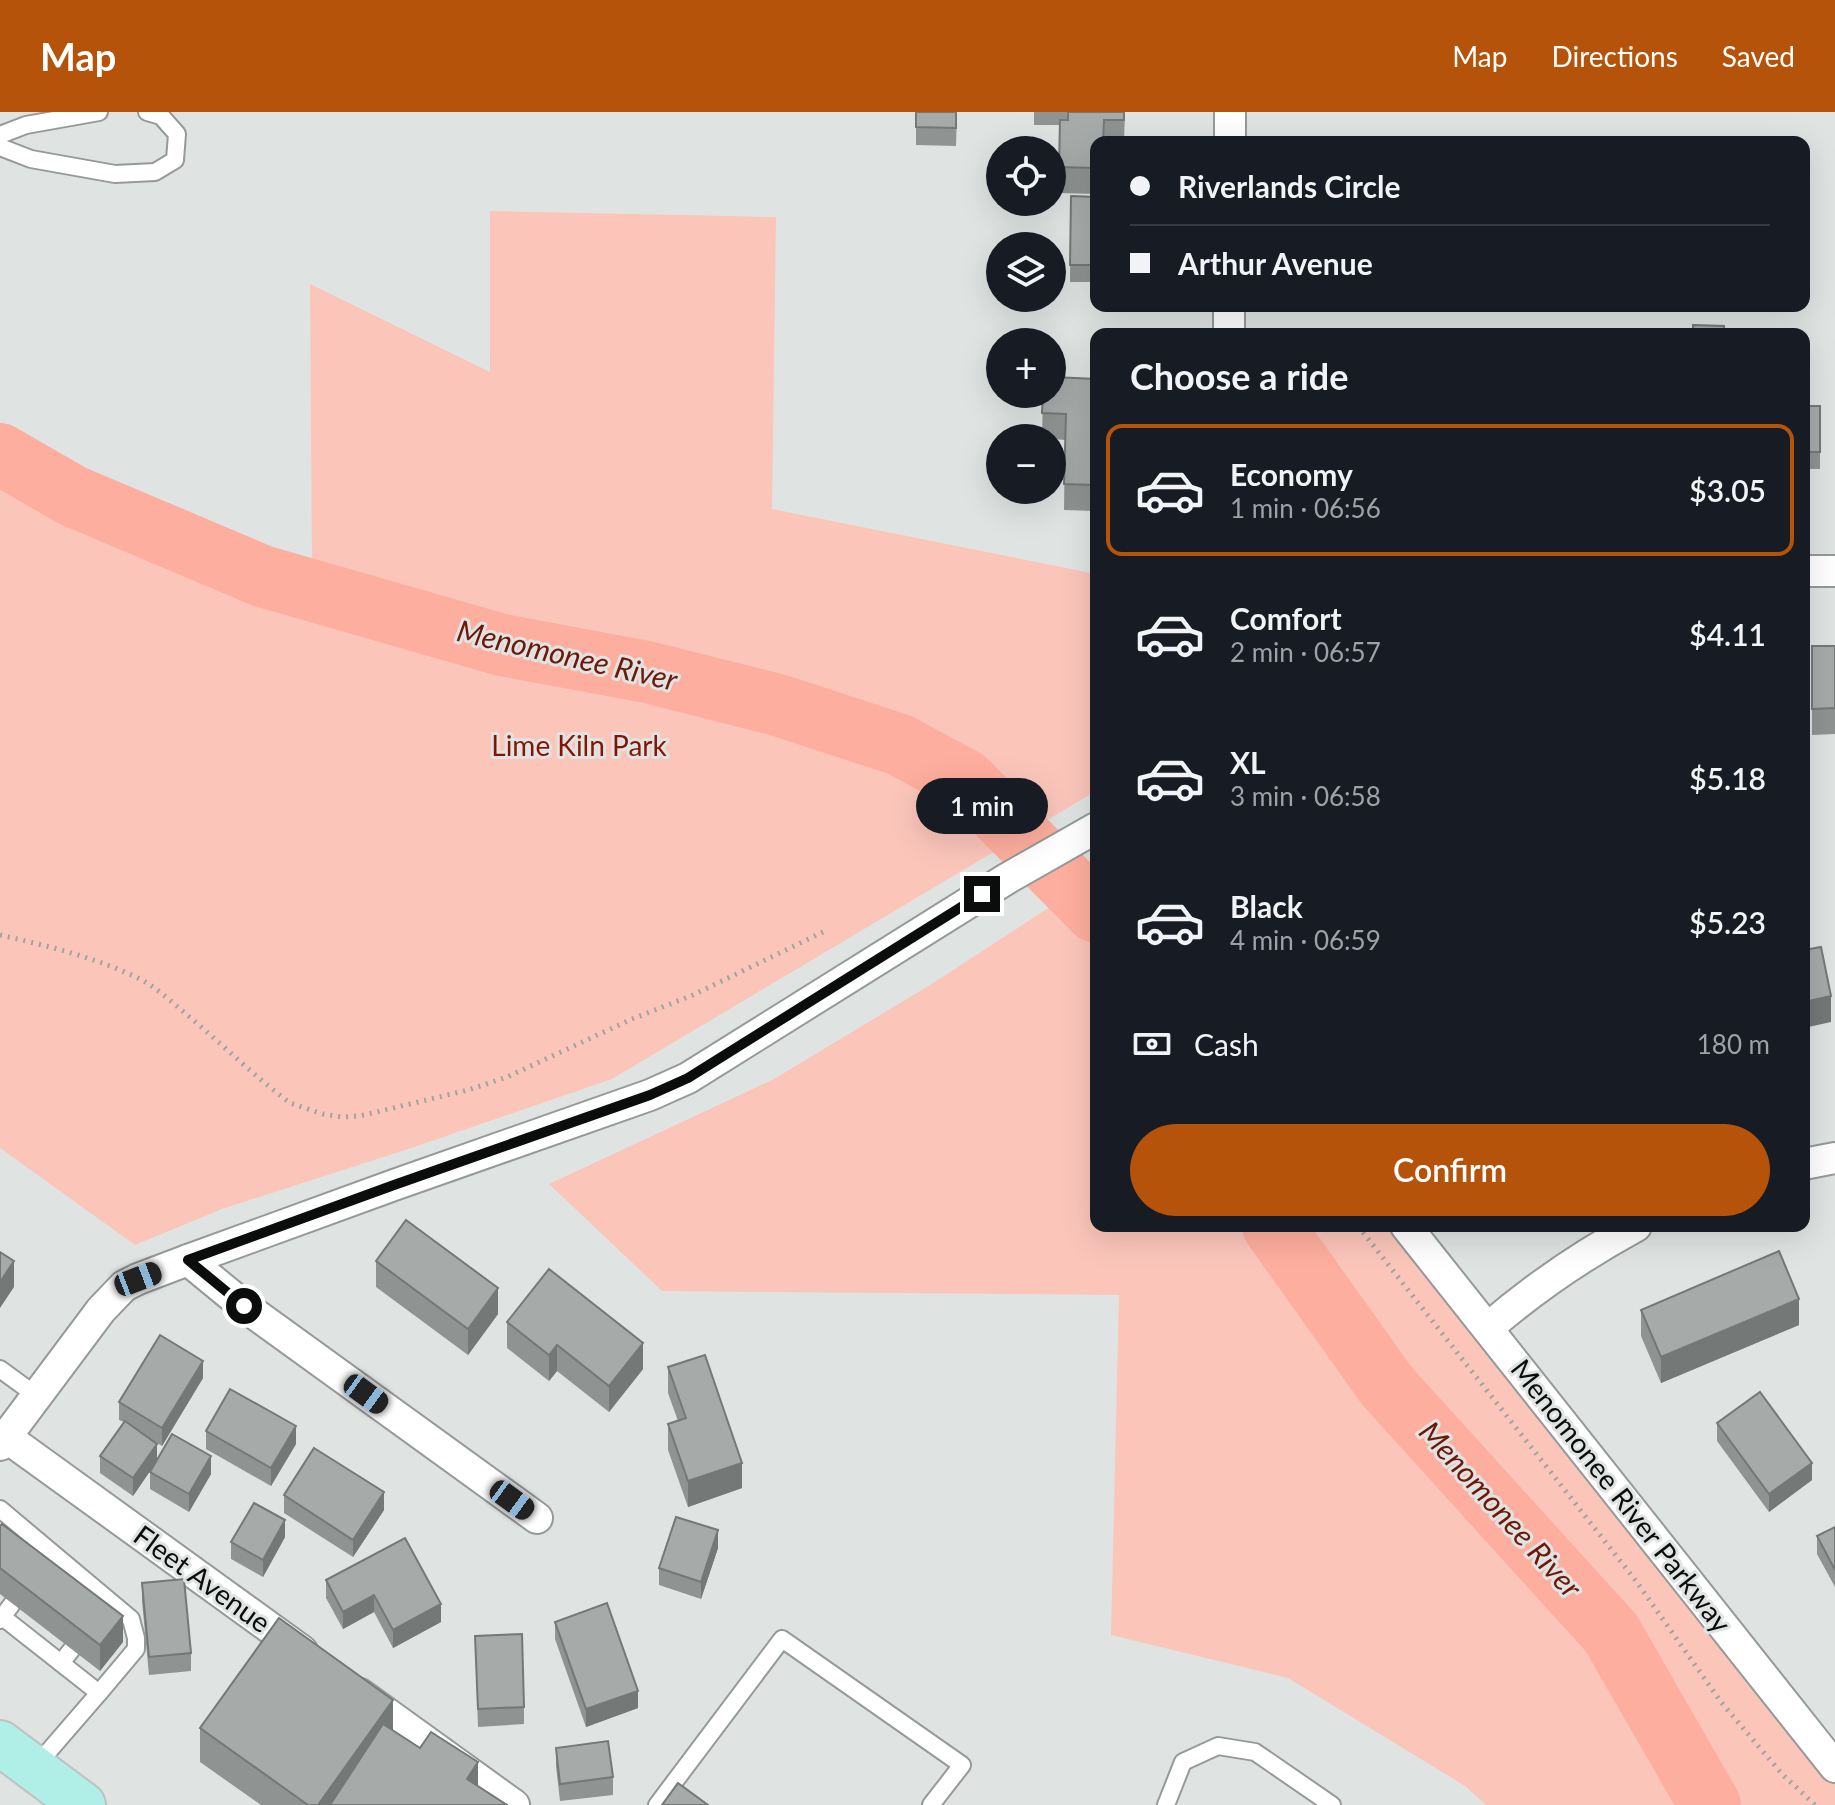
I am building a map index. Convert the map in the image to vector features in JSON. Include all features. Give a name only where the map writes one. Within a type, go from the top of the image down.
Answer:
[{"type":"main road","points":[[0,1743],[83,1805]]},
{"type":"street","points":[[1230,112],[1230,136]]},
{"type":"street","points":[[1810,571],[1835,571]]},
{"type":"street","points":[[3,1441],[101,1310],[124,1286],[379,1190],[650,1095],[688,1078],[1008,878],[1090,831]]},
{"type":"street","points":[[1810,1163],[1835,1158]]},
{"type":"street","name":"Menomonee River Parkway","points":[[1411,1232],[1832,1756]]},
{"type":"street","points":[[1488,1328],[1524,1297],[1571,1264],[1625,1232]]},
{"type":"street","points":[[188,1260],[244,1306],[537,1518]]},
{"type":"street","name":"Fleet Avenue","points":[[3,1441],[514,1805]]},
{"type":"lane","points":[[0,135],[26,125],[99,112]]},
{"type":"lane","points":[[0,147],[31,159],[115,174],[155,172],[175,160],[177,134],[161,116],[147,112]]},
{"type":"lane","points":[[0,1369],[37,1396]]},
{"type":"lane","points":[[0,1509],[12,1528],[105,1605],[131,1619],[136,1638],[136,1649],[34,1769]]},
{"type":"lane","points":[[4,1614],[38,1633],[66,1656],[99,1693]]},
{"type":"lane","points":[[657,1805],[782,1639],[962,1765],[931,1805]]},
{"type":"lane","points":[[1166,1805],[1183,1762],[1218,1746],[1255,1752],[1332,1805]]},
{"type":"path","points":[[0,935],[47,946],[144,981],[290,1103],[305,1110],[342,1117],[387,1110],[507,1077],[632,1019],[693,995],[825,931]]},
{"type":"path","points":[[1363,1232],[1636,1581],[1721,1702],[1782,1774],[1815,1805]]},
{"type":"green space","name":"Lime Kiln Park","points":[[490,211],[776,217],[772,509],[1090,573],[1090,795],[612,1079],[222,1209],[135,1245],[0,1148],[0,477],[57,502],[153,559],[309,608],[312,566],[310,284],[490,372]]},
{"type":"green space","points":[[1090,881],[1090,1232],[1394,1232],[1835,1782],[1835,1805],[1486,1805],[1465,1786],[1288,1678],[1111,1635],[1119,1295],[662,1291],[549,1184],[774,1079],[930,985]]},
{"type":"building","points":[[916,112],[956,112],[956,128],[916,127]]},
{"type":"building","points":[[1068,112],[1124,112],[1124,120],[1104,120],[1103,136],[1090,136],[1090,168],[1066,167],[1066,136],[1060,136],[1060,120],[1068,120]]},
{"type":"building","points":[[1071,196],[1090,197],[1090,265],[1070,265]]},
{"type":"building","points":[[1693,325],[1724,326],[1724,328],[1693,328]]},
{"type":"building","points":[[1066,378],[1090,379],[1090,485],[1066,484],[1066,414],[1042,413],[1042,408],[1066,408]]},
{"type":"building","points":[[1810,406],[1820,406],[1820,452],[1810,452]]},
{"type":"building","points":[[1812,646],[1835,646],[1835,708],[1812,709]]},
{"type":"building","points":[[1821,947],[1831,996],[1810,1001],[1810,949]]},
{"type":"building","points":[[406,1220],[498,1288],[468,1329],[376,1261]]},
{"type":"building","points":[[1779,1251],[1799,1299],[1661,1357],[1641,1310]]},
{"type":"building","points":[[0,1252],[14,1261],[0,1282]]},
{"type":"building","points":[[549,1269],[643,1343],[609,1386],[557,1345],[549,1355],[507,1322]]},
{"type":"building","points":[[160,1335],[203,1361],[162,1428],[119,1402]]},
{"type":"building","points":[[705,1355],[742,1463],[688,1481],[668,1424],[686,1418],[668,1367]]},
{"type":"building","points":[[230,1389],[296,1426],[271,1468],[206,1431]]},
{"type":"building","points":[[1760,1392],[1812,1463],[1769,1494],[1717,1423]]},
{"type":"building","points":[[125,1421],[157,1444],[133,1478],[100,1456]]},
{"type":"building","points":[[172,1434],[211,1456],[189,1494],[150,1472]]},
{"type":"building","points":[[314,1448],[384,1492],[353,1540],[284,1495]]},
{"type":"building","points":[[254,1503],[285,1520],[263,1560],[231,1542]]},
{"type":"building","points":[[676,1517],[718,1530],[701,1582],[659,1568]]},
{"type":"building","points":[[2,1524],[123,1616],[100,1645],[0,1568]]},
{"type":"building","points":[[1835,1527],[1835,1570],[1817,1536]]},
{"type":"building","points":[[405,1538],[441,1604],[393,1630],[374,1595],[343,1612],[326,1580]]},
{"type":"building","points":[[184,1579],[191,1653],[149,1657],[142,1583]]},
{"type":"building","points":[[607,1603],[638,1691],[586,1709],[555,1622]]},
{"type":"building","points":[[279,1618],[393,1700],[318,1805],[308,1805],[200,1728]]},
{"type":"building","points":[[522,1634],[524,1707],[478,1709],[475,1636]]},
{"type":"building","points":[[383,1724],[420,1748],[431,1732],[478,1762],[467,1779],[507,1805],[330,1805]]},
{"type":"building","points":[[608,1741],[613,1777],[560,1784],[556,1748]]},
{"type":"building","points":[[678,1783],[708,1805],[662,1805]]},
{"type":"waterway","name":"Menomonee River","points":[[0,454],[73,496],[262,576],[502,645],[647,672],[778,705],[900,745],[965,780],[1090,906]]},
{"type":"waterway","name":"Menomonee River","points":[[1277,1232],[1387,1386],[1611,1633],[1710,1805]]},
{"type":"route","points":[[244,1306],[188,1260],[650,1095],[688,1078],[982,894]]}]
